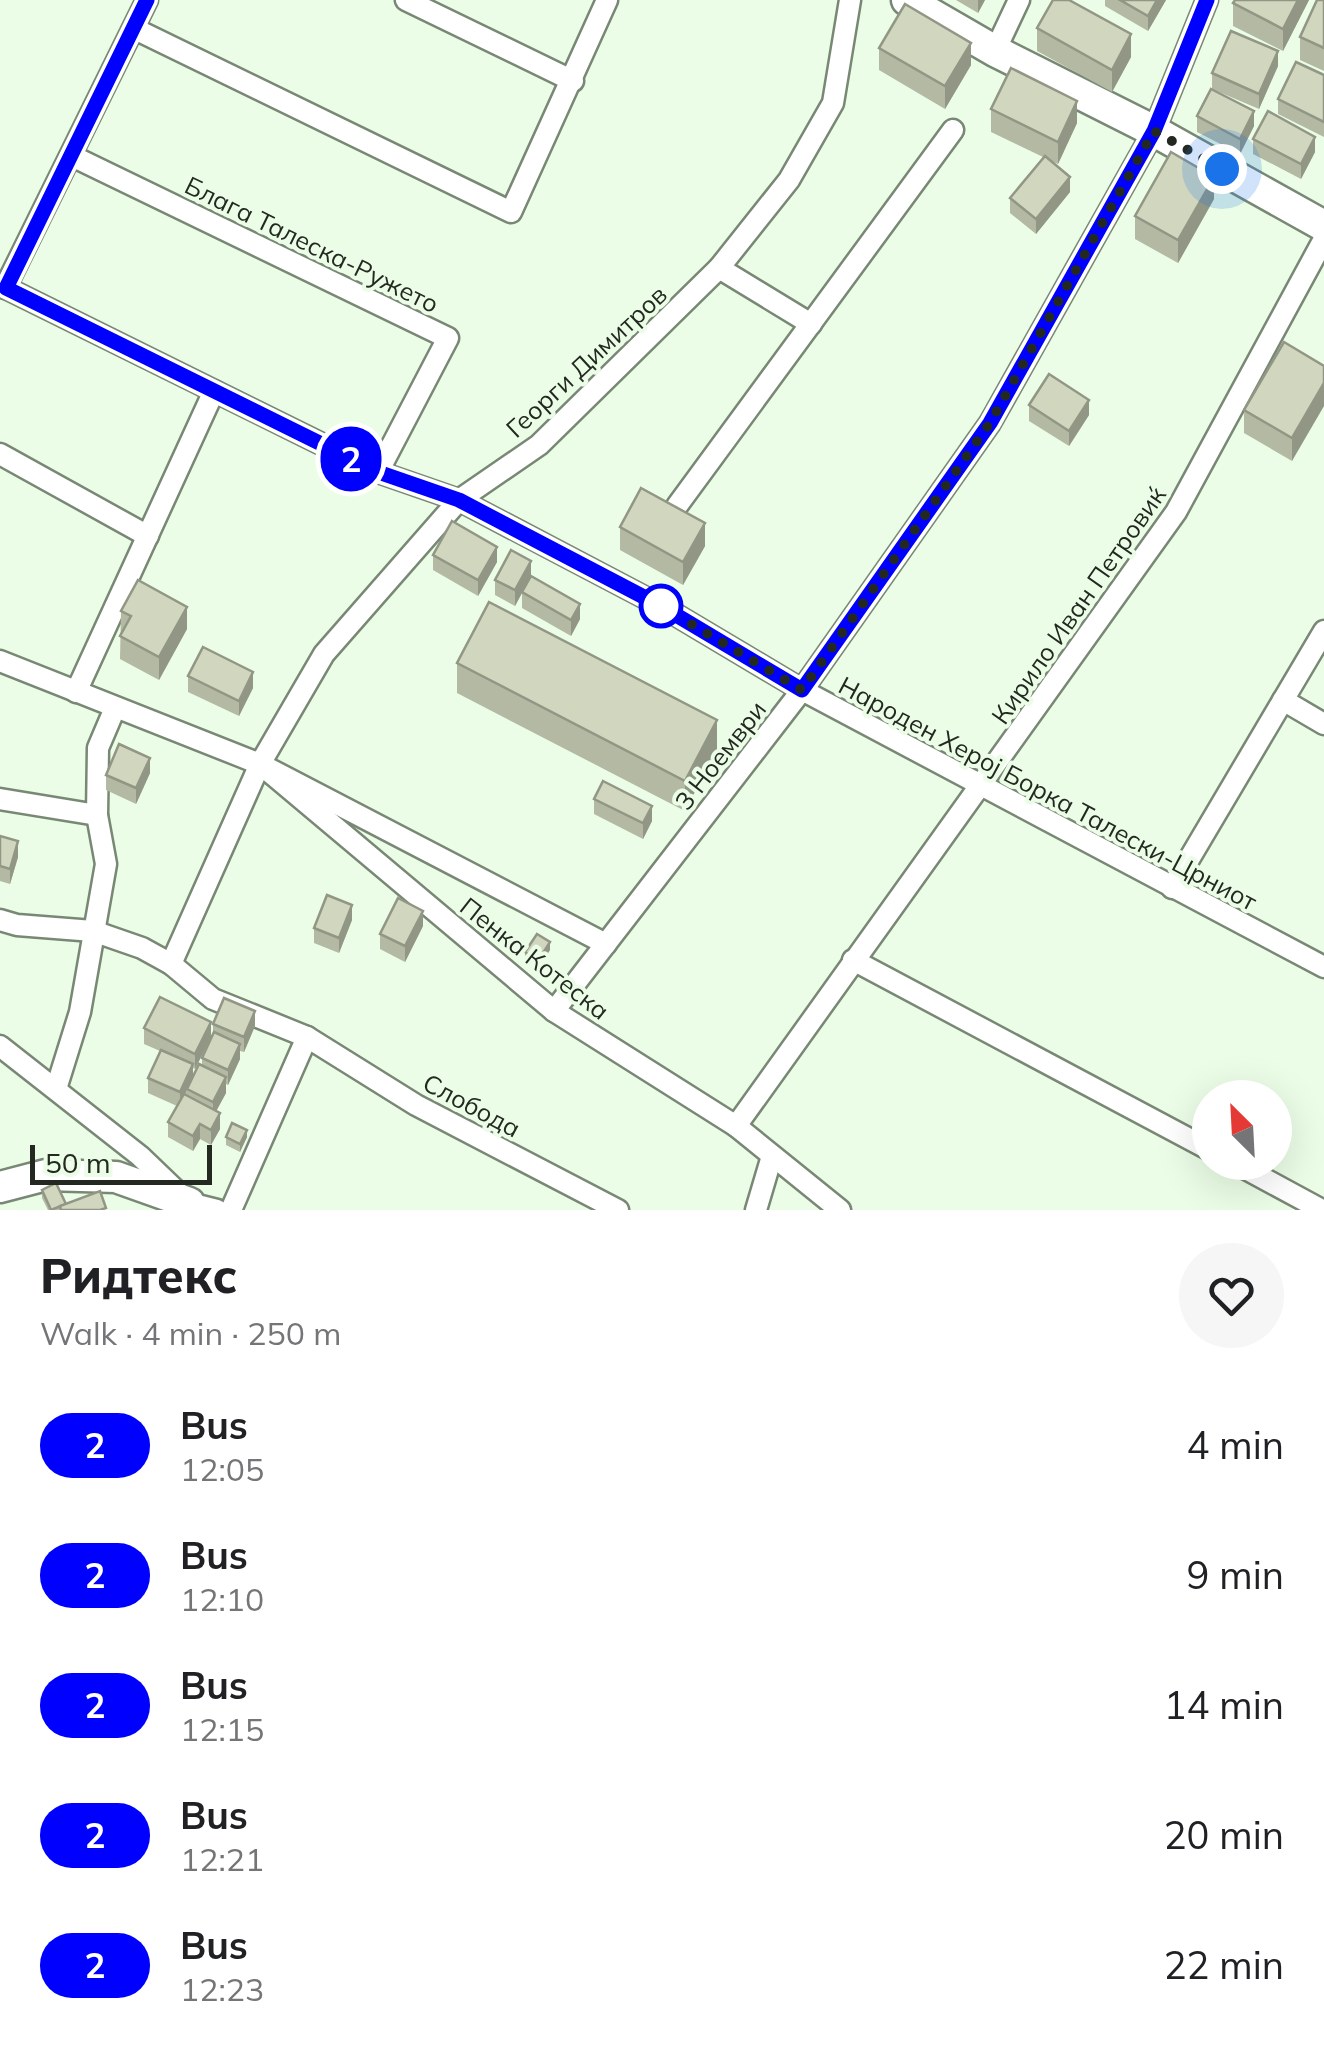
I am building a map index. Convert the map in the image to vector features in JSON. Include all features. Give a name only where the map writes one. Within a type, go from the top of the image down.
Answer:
[{"type":"street","points":[[3,286],[148,0]]},
{"type":"street","points":[[406,0],[572,81]]},
{"type":"street","points":[[134,30],[511,212],[607,0]]},
{"type":"street","name":"Георги Димитров","points":[[260,764],[324,654],[459,500],[539,444],[719,268],[789,180],[833,103],[850,0]]},
{"type":"street","points":[[908,0],[995,51],[1154,131],[1324,226]]},
{"type":"street","points":[[995,51],[1019,0]]},
{"type":"street","name":"3 Ноември","points":[[554,1011],[802,690],[990,423],[1154,131],[1207,0]]},
{"type":"street","points":[[677,506],[953,130]]},
{"type":"street","name":"Блага Талеска-Ружето","points":[[72,156],[448,338],[378,472]]},
{"type":"street","name":"Кирило Иван Петровиќ","points":[[736,1126],[1176,512],[1324,239]]},
{"type":"street","points":[[719,268],[811,324]]},
{"type":"street","name":"Народен Херој Борка Талески-Црниот","points":[[3,286],[378,472],[459,500],[661,606],[802,690],[1324,967]]},
{"type":"street","points":[[76,692],[214,391]]},
{"type":"street","points":[[0,454],[148,536]]},
{"type":"street","points":[[1172,888],[1324,631]]},
{"type":"street","name":"Пенка Котеска","points":[[0,661],[260,764],[606,944]]},
{"type":"street","points":[[1283,700],[1324,724]]},
{"type":"street","points":[[56,1089],[80,1012],[106,864],[98,815],[98,748],[115,708]]},
{"type":"street","points":[[172,964],[260,764]]},
{"type":"street","name":"Пенка Котеска","points":[[260,764],[554,1011],[736,1126],[840,1210]]},
{"type":"street","points":[[0,799],[98,815]]},
{"type":"street","name":"Слобода","points":[[0,920],[93,931],[142,948],[172,964],[213,999],[307,1037],[416,1105],[618,1210]]},
{"type":"street","points":[[853,960],[1192,1140]]},
{"type":"street","points":[[231,1210],[307,1037]]},
{"type":"street","points":[[0,1046],[140,1156],[199,1208]]},
{"type":"street","points":[[756,1210],[772,1156]]},
{"type":"street","points":[[2,1186],[46,1176],[116,1177],[199,1208]]},
{"type":"street","points":[[1266,1180],[1322,1210]]},
{"type":"building","points":[[1053,0],[1069,0],[1131,34],[1112,70],[1037,28]]},
{"type":"building","points":[[1120,0],[1157,0],[1148,16]]},
{"type":"building","points":[[1298,0],[1283,29],[1233,3]]},
{"type":"building","points":[[1317,0],[1324,0],[1324,48],[1300,37]]},
{"type":"building","points":[[905,4],[971,43],[945,86],[879,48]]},
{"type":"building","points":[[1231,31],[1278,51],[1259,94],[1212,73]]},
{"type":"building","points":[[1296,62],[1324,75],[1324,122],[1278,99]]},
{"type":"building","points":[[1011,68],[1077,101],[1058,142],[991,109]]},
{"type":"building","points":[[1211,89],[1254,111],[1240,139],[1197,116]]},
{"type":"building","points":[[1268,111],[1315,137],[1301,164],[1253,139]]},
{"type":"building","points":[[1171,152],[1214,177],[1178,240],[1135,216]]},
{"type":"building","points":[[1045,156],[1070,177],[1036,219],[1010,198]]},
{"type":"building","points":[[1284,342],[1324,366],[1324,383],[1292,438],[1244,410]]},
{"type":"building","points":[[1049,374],[1089,400],[1069,431],[1029,405]]},
{"type":"building","points":[[641,488],[705,523],[683,562],[620,527]]},
{"type":"building","points":[[452,521],[497,547],[478,580],[433,555]]},
{"type":"building","points":[[511,550],[531,561],[515,590],[495,580]]},
{"type":"building","points":[[531,576],[580,604],[571,620],[522,592]]},
{"type":"building","points":[[138,580],[187,607],[159,657],[120,636],[131,616],[121,611]]},
{"type":"building","points":[[489,602],[717,720],[685,781],[457,663]]},
{"type":"building","points":[[203,647],[253,672],[239,701],[188,676]]},
{"type":"building","points":[[119,744],[150,758],[136,788],[106,775]]},
{"type":"building","points":[[603,781],[652,806],[643,823],[594,799]]},
{"type":"building","points":[[0,836],[18,841],[10,869],[0,866]]},
{"type":"building","points":[[327,895],[352,905],[339,938],[314,928]]},
{"type":"building","points":[[398,898],[423,911],[405,946],[380,934]]},
{"type":"building","points":[[537,934],[550,942],[538,961],[525,952]]},
{"type":"building","points":[[160,997],[211,1022],[195,1054],[144,1028]]},
{"type":"building","points":[[224,998],[255,1011],[244,1037],[213,1024]]},
{"type":"building","points":[[214,1032],[240,1044],[228,1070],[202,1058]]},
{"type":"building","points":[[161,1050],[193,1064],[180,1092],[148,1078]]},
{"type":"building","points":[[199,1064],[226,1077],[213,1102],[187,1089]]},
{"type":"building","points":[[184,1094],[220,1113],[211,1130],[200,1124],[193,1136],[168,1122]]},
{"type":"building","points":[[232,1123],[247,1130],[240,1144],[226,1137]]},
{"type":"building","points":[[56,1183],[66,1204],[51,1210],[42,1190]]},
{"type":"building","points":[[100,1191],[106,1208],[61,1210],[60,1206]]},
{"type":"bus line","name":"2","points":[[147,0],[6,288],[378,472],[459,500],[661,606],[802,690],[990,423],[1154,131],[1207,0]]},
{"type":"route","points":[[661,606],[802,690],[990,423],[1154,131],[1222,169]]}]
